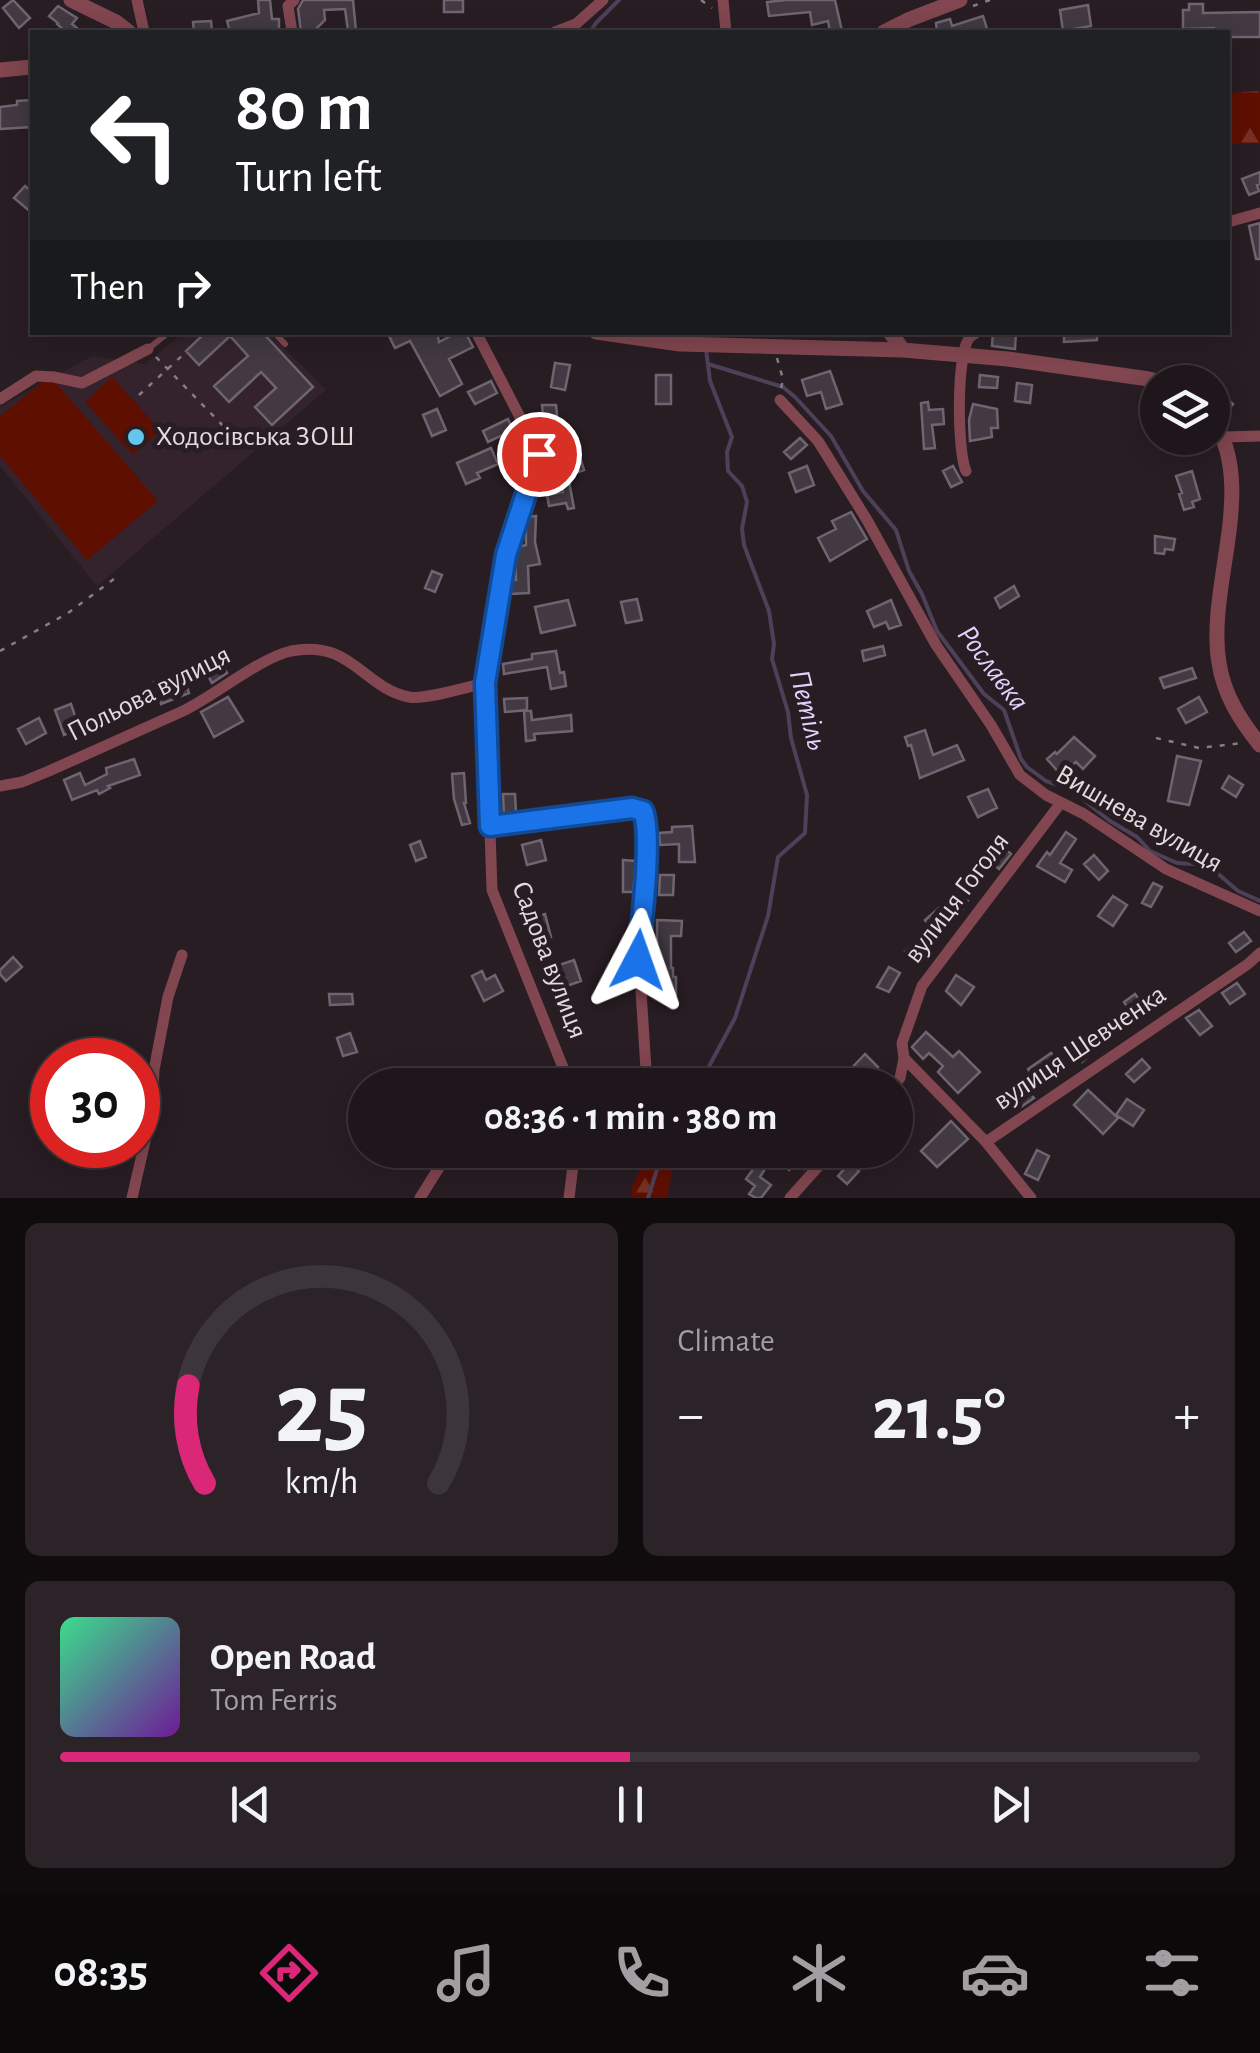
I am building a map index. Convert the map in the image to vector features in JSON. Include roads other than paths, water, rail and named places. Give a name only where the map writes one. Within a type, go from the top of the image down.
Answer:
[{"type":"street","points":[[71,0],[126,30]]},
{"type":"street","points":[[137,0],[144,30]]},
{"type":"street","points":[[292,30],[288,6],[294,0]]},
{"type":"street","points":[[560,30],[576,24],[603,0]]},
{"type":"street","points":[[722,0],[726,30]]},
{"type":"street","points":[[888,30],[960,0]]},
{"type":"street","points":[[0,70],[30,67]]},
{"type":"street","points":[[1230,222],[1260,214]]},
{"type":"street","name":"Садова вулиця","points":[[478,335],[539,454],[506,555],[485,683],[492,890],[563,1068]]},
{"type":"street","points":[[617,335],[680,344],[734,341],[903,350],[1008,359],[1140,378]]},
{"type":"street","points":[[892,335],[903,350]]},
{"type":"street","points":[[966,471],[961,460],[960,392],[962,356],[973,335]]},
{"type":"street","points":[[0,399],[36,376],[82,383],[148,349]]},
{"type":"street","name":"Вишнева вулиця","points":[[780,400],[818,441],[936,644],[1020,775],[1166,869],[1260,911]]},
{"type":"street","points":[[1230,436],[1260,436]]},
{"type":"street","points":[[1227,455],[1231,502],[1217,632],[1218,658],[1230,700],[1258,743]]},
{"type":"street","name":"Польова вулиця","points":[[0,786],[22,782],[183,712],[273,657],[288,652],[333,653],[356,665],[388,691],[414,698],[485,683]]},
{"type":"street","name":"вулиця Гоголя","points":[[902,1068],[902,1043],[922,986],[1060,804]]},
{"type":"street","points":[[490,826],[632,808],[643,811],[646,852],[638,960],[646,1068]]},
{"type":"street","name":"вулиця Шевченка","points":[[1031,1198],[986,1142],[1260,953]]},
{"type":"street","points":[[132,1198],[152,1111],[154,1070],[168,997],[182,955]]},
{"type":"street","points":[[904,1058],[986,1142]]},
{"type":"street","points":[[420,1198],[439,1168]]},
{"type":"street","points":[[569,1198],[573,1168]]},
{"type":"street","points":[[790,1198],[817,1168]]},
{"type":"lane","points":[[148,349],[165,335]]},
{"type":"lane","points":[[277,335],[285,344]]},
{"type":"waterway","name":"Петіль","points":[[591,30],[619,0]]},
{"type":"waterway","name":"Петіль","points":[[706,349],[710,381],[732,437],[727,452],[728,471],[742,486],[747,502],[742,529],[744,545],[769,611],[772,659],[807,795],[805,833],[778,857],[768,916],[735,1018],[708,1068]]},
{"type":"waterway","name":"Рославка","points":[[708,364],[783,387],[831,436],[863,491],[896,530],[909,571],[937,631],[984,694],[1004,710],[1027,767],[1046,781],[1070,789],[1137,837],[1150,851],[1177,863],[1208,865],[1238,891],[1260,901]]},
{"type":"waterway","name":"Петіль","points":[[648,1198],[657,1168]]},
{"type":"place","name":"Ходосівська ЗОШ","points":[[136,437]]}]
